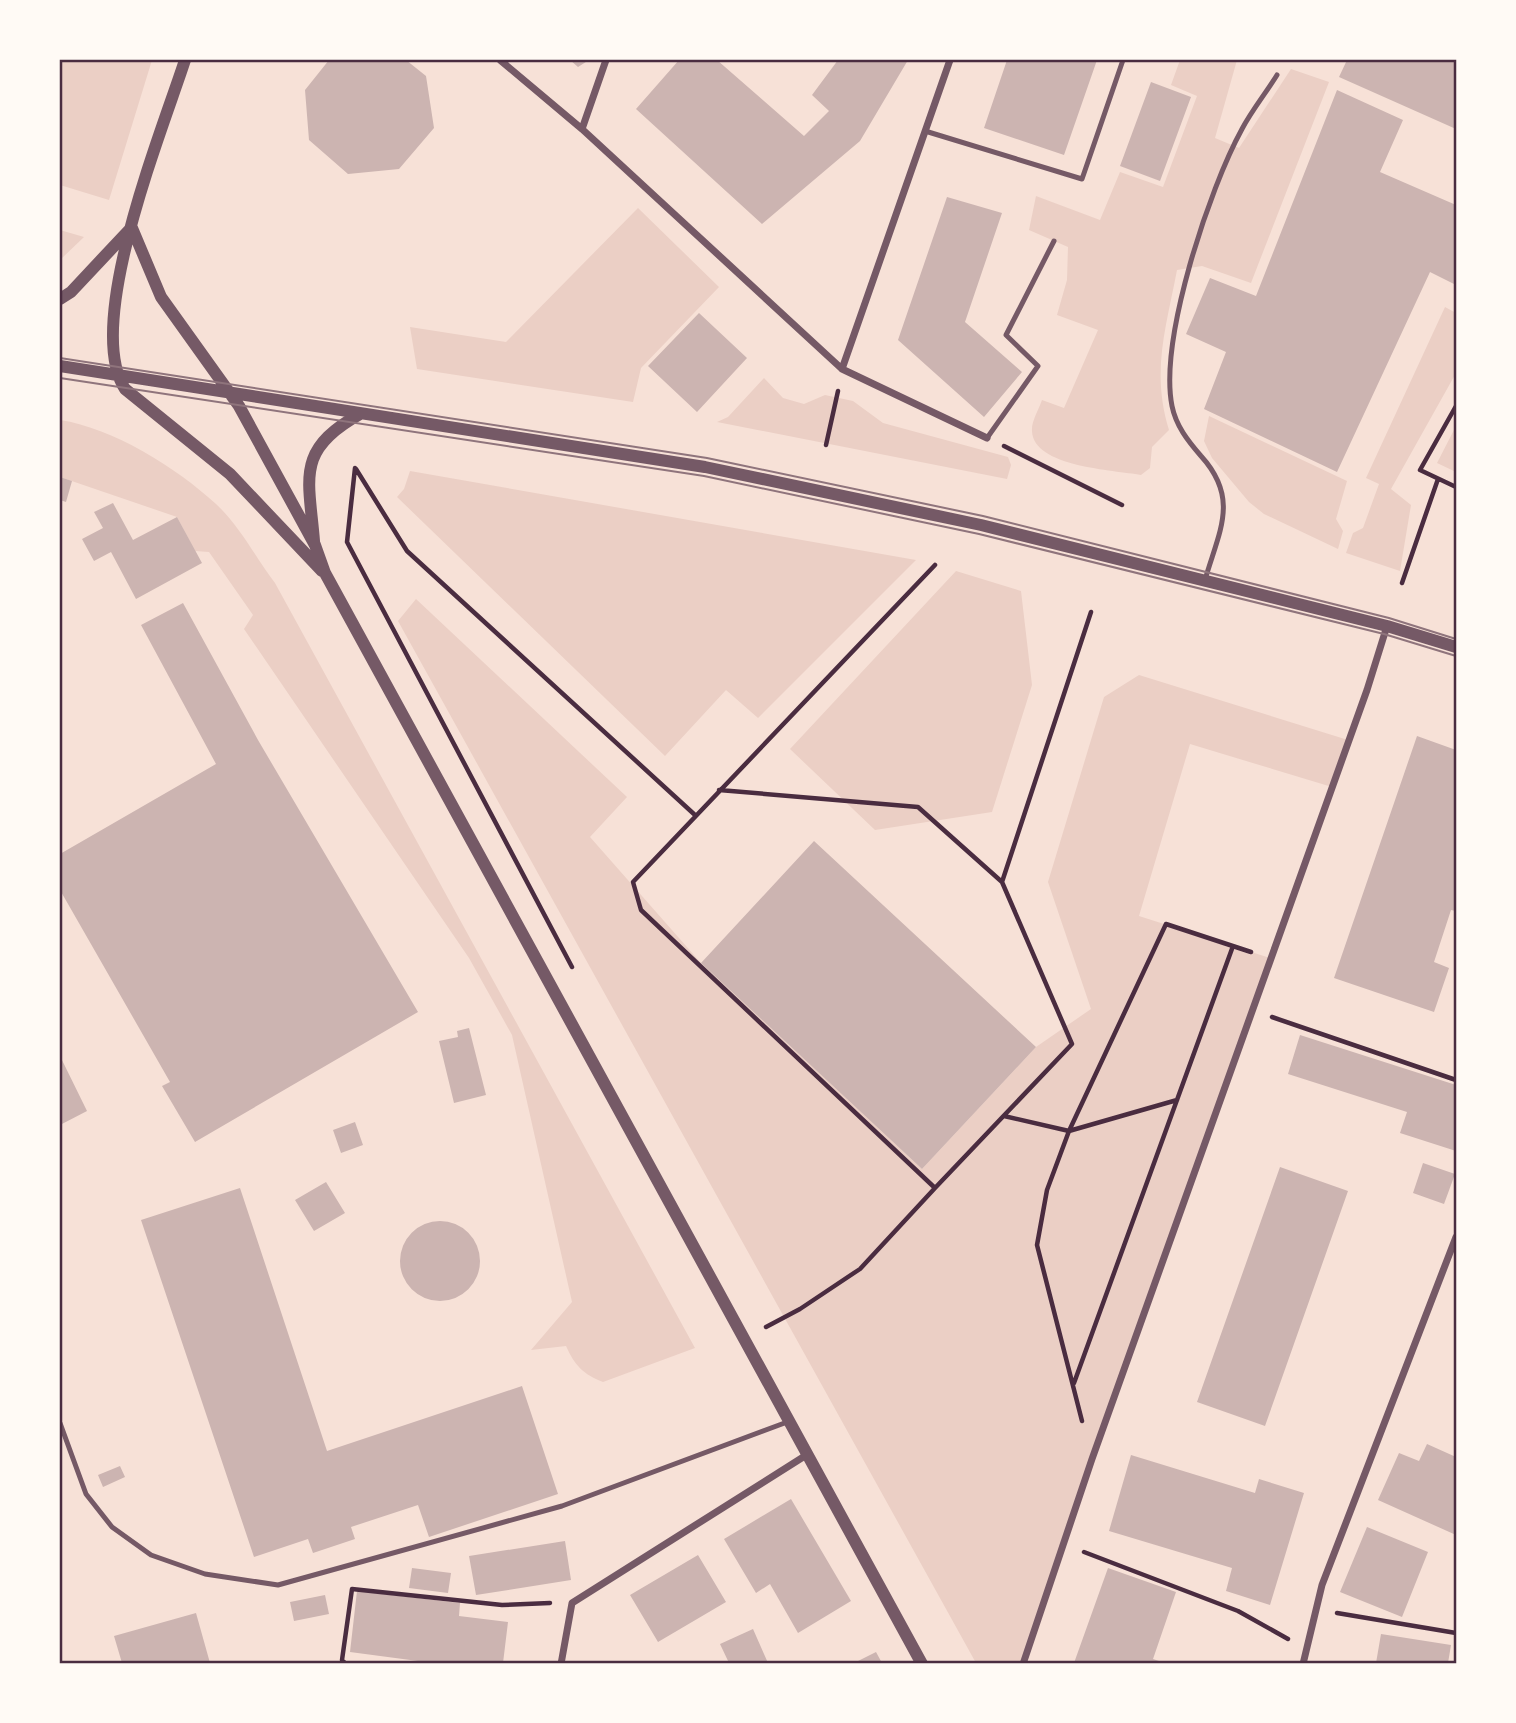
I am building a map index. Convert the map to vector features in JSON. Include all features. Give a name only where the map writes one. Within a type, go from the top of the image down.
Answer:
[{"type":"street","points":[[185,60],[132,228],[115,294],[112,322],[116,376],[125,389],[230,474],[324,573]]},
{"type":"street","points":[[500,60],[582,129],[842,369],[987,438]]},
{"type":"street","points":[[582,129],[606,60]]},
{"type":"street","points":[[842,369],[950,60]]},
{"type":"street","points":[[60,299],[71,292],[132,228]]},
{"type":"street","points":[[132,228],[161,297],[230,393],[315,545],[324,573],[922,1664]]},
{"type":"street","points":[[60,366],[705,467],[981,525],[1387,626],[1457,647]]},
{"type":"street","points":[[315,545],[309,467],[314,454],[328,436],[360,414]]},
{"type":"street","points":[[1023,1664],[1092,1459],[1387,626]]},
{"type":"street","points":[[1303,1664],[1322,1585],[1457,1237]]},
{"type":"street","points":[[561,1664],[572,1603],[808,1454]]},
{"type":"lane","points":[[925,131],[1082,179],[1123,60]]},
{"type":"lane","points":[[1205,580],[1225,506],[1222,485],[1212,468],[1182,435],[1172,408],[1169,380],[1172,353],[1195,243],[1241,129],[1277,75]]},
{"type":"lane","points":[[987,438],[1038,366],[1006,335],[1054,241]]},
{"type":"lane","points":[[60,1423],[86,1494],[112,1527],[151,1555],[205,1574],[278,1585],[562,1506],[790,1421]]},
{"type":"path","points":[[826,445],[838,391]]},
{"type":"path","points":[[1457,406],[1420,470],[1457,487]]},
{"type":"path","points":[[987,438],[1122,505]]},
{"type":"path","points":[[574,972],[347,542],[355,468],[407,551],[695,815]]},
{"type":"path","points":[[1402,583],[1438,480]]},
{"type":"path","points":[[935,565],[633,882],[641,910],[935,1188]]},
{"type":"path","points":[[1002,882],[1091,612]]},
{"type":"path","points":[[719,790],[918,807],[1002,882],[1072,1044],[860,1269],[800,1309],[763,1328]]},
{"type":"path","points":[[1092,1459],[1037,1245],[1047,1190],[1069,1131],[1166,924],[1270,958]]},
{"type":"path","points":[[1073,1385],[1233,946]]},
{"type":"path","points":[[1251,1010],[1457,1080]]},
{"type":"path","points":[[1003,1116],[1069,1131],[1177,1100]]},
{"type":"path","points":[[1064,1544],[1238,1611],[1306,1650]]},
{"type":"path","points":[[346,1664],[342,1660],[352,1589],[502,1605],[572,1603]]},
{"type":"path","points":[[1316,1610],[1457,1633]]},
{"type":"shaded area","points":[[60,60],[152,60],[109,200],[60,185]]},
{"type":"shaded area","points":[[1180,60],[1237,60],[1215,138],[1239,148],[1291,69],[1329,82],[1251,283],[1202,266],[1177,270],[1165,331],[1161,369],[1161,389],[1169,430],[1152,447],[1150,468],[1141,475],[1077,465],[1046,452],[1036,443],[1032,427],[1042,400],[1064,408],[1098,330],[1057,315],[1067,280],[1068,247],[1029,230],[1036,196],[1100,220],[1120,172],[1163,187],[1197,96],[1171,85]]},
{"type":"shaded area","points":[[638,208],[719,287],[641,368],[633,402],[417,369],[410,327],[506,342]]},
{"type":"shaded area","points":[[60,230],[84,237],[60,260]]},
{"type":"shaded area","points":[[1445,307],[1456,313],[1456,373],[1391,489],[1411,505],[1400,571],[1346,553],[1353,533],[1363,528],[1379,484],[1366,478]]},
{"type":"shaded area","points":[[764,378],[783,398],[804,404],[825,395],[853,401],[883,423],[1008,457],[1011,465],[1007,479],[717,422],[728,417]]},
{"type":"shaded area","points":[[1209,416],[1347,481],[1336,519],[1343,531],[1338,549],[1264,514],[1249,502],[1212,458],[1204,441]]},
{"type":"shaded area","points":[[60,420],[101,431],[143,452],[183,477],[216,504],[247,542],[275,583],[695,1348],[603,1382],[580,1368],[566,1346],[531,1350],[572,1302],[512,1035],[469,958],[244,629],[253,615],[209,552],[195,551],[177,517],[60,477]]},
{"type":"shaded area","points":[[1456,426],[1456,472],[1437,463]]},
{"type":"shaded area","points":[[410,471],[916,560],[758,718],[726,690],[665,756],[397,497],[404,489]]},
{"type":"shaded area","points":[[956,571],[1021,591],[1032,685],[992,812],[875,830],[790,749]]},
{"type":"shaded area","points":[[416,599],[627,797],[590,837],[701,963],[922,1169],[1036,1047],[1091,1009],[1048,882],[1104,697],[1139,675],[1348,740],[1332,787],[1190,744],[1139,916],[1270,958],[1024,1663],[976,1663],[398,621]]},
{"type":"building","points":[[329,60],[406,60],[426,76],[434,128],[399,169],[348,174],[309,140],[305,90]]},
{"type":"building","points":[[570,60],[589,60],[578,67]]},
{"type":"building","points":[[679,60],[717,60],[804,136],[829,111],[812,95],[838,60],[908,60],[860,141],[762,224],[636,109]]},
{"type":"building","points":[[1007,60],[1097,60],[1064,155],[984,128]]},
{"type":"building","points":[[1347,60],[1456,60],[1456,129],[1339,77]]},
{"type":"building","points":[[1151,82],[1191,97],[1160,181],[1120,166]]},
{"type":"building","points":[[1337,90],[1403,120],[1380,172],[1456,205],[1456,285],[1430,272],[1337,472],[1204,409],[1226,352],[1186,334],[1210,278],[1256,296]]},
{"type":"building","points":[[947,197],[1002,213],[965,322],[1022,372],[984,417],[898,340]]},
{"type":"building","points":[[699,313],[747,358],[697,412],[648,366]]},
{"type":"building","points":[[60,477],[72,481],[66,502],[60,500]]},
{"type":"building","points":[[113,503],[133,540],[177,517],[202,563],[136,599],[111,552],[94,561],[82,539],[103,528],[94,512]]},
{"type":"building","points":[[183,603],[258,740],[418,1012],[195,1142],[162,1086],[170,1082],[60,890],[60,854],[216,764],[141,625]]},
{"type":"building","points":[[1417,736],[1456,750],[1456,911],[1451,910],[1434,962],[1449,968],[1434,1012],[1334,978]]},
{"type":"building","points":[[814,841],[1036,1047],[922,1169],[701,963]]},
{"type":"building","points":[[469,1028],[486,1095],[454,1103],[439,1041],[458,1037],[457,1031]]},
{"type":"building","points":[[1300,1035],[1456,1085],[1456,1151],[1400,1133],[1407,1112],[1288,1074]]},
{"type":"building","points":[[60,1056],[87,1111],[60,1125]]},
{"type":"building","points":[[355,1122],[363,1145],[341,1153],[333,1130]]},
{"type":"building","points":[[1423,1163],[1455,1174],[1444,1204],[1413,1193]]},
{"type":"building","points":[[1280,1167],[1348,1191],[1265,1426],[1197,1402]]},
{"type":"building","points":[[326,1182],[345,1213],[314,1231],[295,1200]]},
{"type":"building","points":[[240,1188],[327,1451],[522,1386],[558,1494],[429,1537],[418,1505],[351,1527],[355,1539],[313,1553],[308,1539],[254,1557],[141,1220]]},
{"type":"building","points":[[440,1221],[455,1224],[468,1233],[477,1246],[480,1261],[477,1276],[468,1289],[455,1298],[440,1301],[425,1298],[412,1289],[403,1276],[400,1261],[403,1246],[412,1233],[425,1224]]},
{"type":"building","points":[[1427,1444],[1456,1457],[1456,1535],[1378,1500],[1399,1453],[1419,1461]]},
{"type":"building","points":[[1131,1455],[1255,1493],[1259,1479],[1304,1493],[1270,1605],[1226,1591],[1232,1568],[1109,1531]]},
{"type":"building","points":[[120,1466],[125,1477],[103,1487],[98,1475]]},
{"type":"building","points":[[791,1499],[851,1601],[798,1633],[770,1584],[756,1593],[724,1539]]},
{"type":"building","points":[[1367,1527],[1428,1552],[1402,1617],[1340,1592]]},
{"type":"building","points":[[565,1541],[571,1580],[476,1595],[469,1556]]},
{"type":"building","points":[[698,1555],[726,1602],[658,1642],[630,1595]]},
{"type":"building","points":[[412,1568],[451,1573],[448,1593],[409,1588]]},
{"type":"building","points":[[1108,1568],[1176,1592],[1153,1659],[1165,1663],[1074,1663]]},
{"type":"building","points":[[357,1591],[460,1603],[459,1616],[508,1622],[503,1663],[433,1663],[350,1652]]},
{"type":"building","points":[[325,1595],[329,1614],[294,1621],[290,1602]]},
{"type":"building","points":[[196,1613],[210,1663],[122,1663],[114,1636]]},
{"type":"building","points":[[753,1629],[768,1663],[729,1663],[720,1644]]},
{"type":"building","points":[[1381,1634],[1451,1645],[1448,1663],[1376,1663]]},
{"type":"building","points":[[876,1652],[882,1663],[854,1663]]},
{"type":"tram line","points":[[60,358],[707,458],[983,516],[1389,618],[1456,639]]},
{"type":"tram line","points":[[60,378],[704,476],[979,534],[1384,634],[1456,656]]}]
